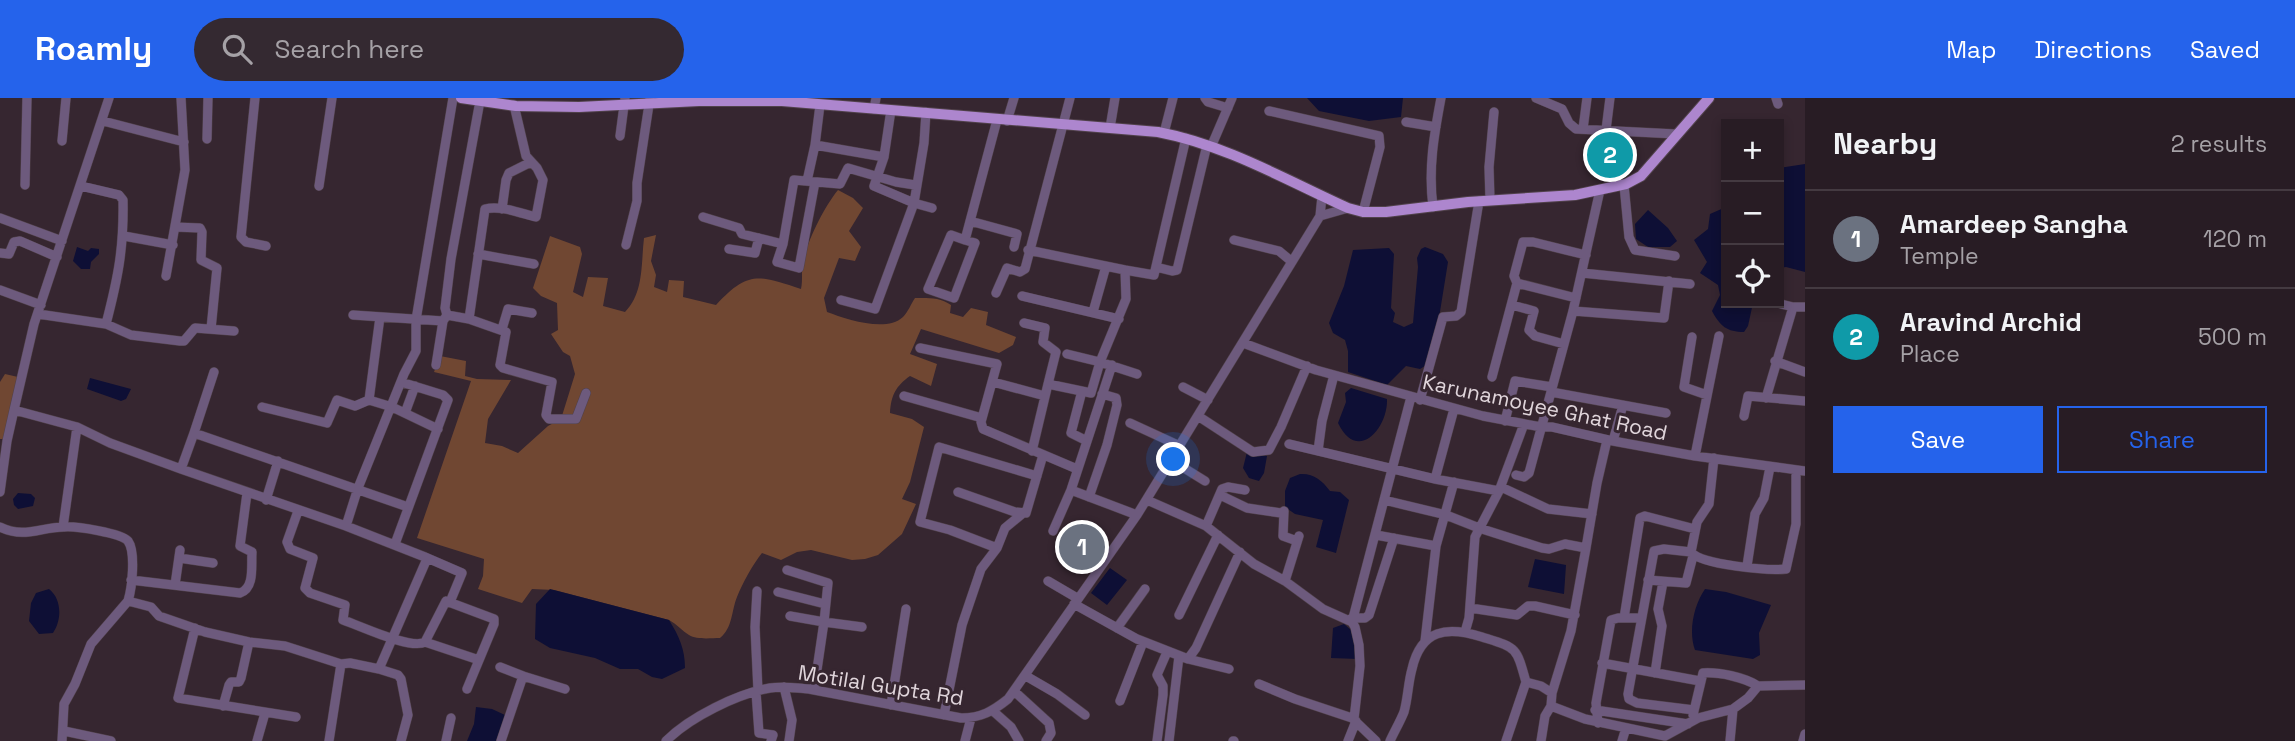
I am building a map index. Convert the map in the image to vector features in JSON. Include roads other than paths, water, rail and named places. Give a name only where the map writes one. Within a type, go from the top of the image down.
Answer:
[{"type":"main road","points":[[461,98],[514,105],[625,101],[763,100],[820,105],[846,102],[875,104],[891,110],[1164,133],[1186,138],[1248,161],[1348,208],[1363,212],[1575,195],[1624,185],[1641,176],[1709,98]]},
{"type":"street","points":[[25,185],[27,98]]},
{"type":"street","points":[[62,141],[66,98]]},
{"type":"street","points":[[0,492],[2,460],[40,310],[109,98]]},
{"type":"street","points":[[166,276],[185,170],[181,98]]},
{"type":"street","points":[[207,139],[208,98]]},
{"type":"street","points":[[255,98],[241,237],[246,242],[266,246]]},
{"type":"street","points":[[319,186],[332,98]]},
{"type":"street","points":[[346,526],[358,488],[416,351],[416,320],[453,98]]},
{"type":"street","points":[[965,240],[1002,120],[1014,98]]},
{"type":"street","points":[[996,293],[1007,268],[1023,272],[1070,98]]},
{"type":"street","points":[[1110,128],[1115,98]]},
{"type":"street","points":[[1164,133],[1173,98]]},
{"type":"street","points":[[1205,98],[1208,102],[1228,108]]},
{"type":"street","points":[[1156,267],[1177,270],[1209,146],[1232,98]]},
{"type":"street","points":[[1433,207],[1430,182],[1439,98]]},
{"type":"street","points":[[1536,98],[1562,109],[1572,128],[1676,134]]},
{"type":"street","points":[[1583,129],[1587,98]]},
{"type":"street","points":[[1606,130],[1609,98]]},
{"type":"street","points":[[436,365],[445,318],[451,259],[480,100]]},
{"type":"street","points":[[620,136],[625,101]]},
{"type":"street","points":[[626,245],[637,201],[637,183],[649,101]]},
{"type":"street","points":[[469,319],[485,209],[502,209],[536,217],[543,180],[526,156],[514,105]]},
{"type":"street","points":[[820,105],[811,181],[799,268],[777,262],[783,244],[794,180],[811,181],[840,184],[848,168],[915,185]]},
{"type":"street","points":[[891,110],[884,157],[874,186],[932,208]]},
{"type":"street","points":[[1269,111],[1380,136],[1380,147],[1363,212]]},
{"type":"street","points":[[841,300],[875,309],[914,203],[924,144],[926,112]]},
{"type":"street","points":[[1348,741],[1355,720],[1360,666],[1359,645],[1352,620],[1376,535],[1391,467],[1443,317],[1456,316],[1461,312],[1485,201],[1494,112]]},
{"type":"street","points":[[103,121],[184,142]]},
{"type":"street","points":[[1406,122],[1436,127]]},
{"type":"street","points":[[1028,250],[1152,276],[1186,138]]},
{"type":"street","points":[[815,145],[884,157]]},
{"type":"street","points":[[502,209],[509,173],[531,162]]},
{"type":"street","points":[[1624,185],[1629,237],[1634,250],[1675,256]]},
{"type":"street","points":[[81,186],[122,197],[124,236],[119,273],[106,324]]},
{"type":"street","points":[[1516,475],[1528,476],[1573,311],[1600,190]]},
{"type":"street","points":[[1322,196],[1320,216],[1348,208]]},
{"type":"street","name":"Motilal Gupta Rd","points":[[666,741],[708,711],[757,692],[784,687],[971,718],[993,710],[1026,676],[1147,500],[1320,216]]},
{"type":"street","points":[[703,217],[739,228],[743,234],[783,244]]},
{"type":"street","points":[[0,218],[62,241]]},
{"type":"street","points":[[970,220],[1017,234],[1014,247]]},
{"type":"street","points":[[175,227],[200,228],[201,260],[217,268],[211,329]]},
{"type":"street","points":[[951,235],[965,240],[975,243],[954,298],[928,289],[951,235]]},
{"type":"street","points":[[124,236],[173,245]]},
{"type":"street","points":[[729,249],[755,253],[759,237]]},
{"type":"street","points":[[1234,240],[1279,251],[1291,261]]},
{"type":"street","points":[[0,253],[9,254],[14,242],[20,241],[57,257]]},
{"type":"street","points":[[1492,377],[1512,305],[1517,283],[1514,276],[1523,242],[1586,255]]},
{"type":"street","points":[[478,254],[534,264]]},
{"type":"street","points":[[1093,312],[1107,266]]},
{"type":"street","points":[[1048,384],[1091,393],[1100,362],[1126,299],[1125,270]]},
{"type":"street","points":[[1582,272],[1690,284]]},
{"type":"street","points":[[1573,311],[1664,318],[1669,281]]},
{"type":"street","points":[[1517,283],[1576,298]]},
{"type":"street","points":[[0,290],[40,310],[106,324],[131,335],[184,341],[192,329],[234,331]]},
{"type":"street","points":[[1022,296],[1119,319]]},
{"type":"street","points":[[1512,305],[1534,311],[1529,330],[1535,336],[1564,344]]},
{"type":"street","points":[[1784,305],[1805,307]]},
{"type":"street","points":[[1766,397],[1793,307]]},
{"type":"street","points":[[502,329],[508,309],[531,313]]},
{"type":"street","points":[[353,315],[416,320],[469,319],[502,329],[506,335],[500,365],[552,382],[547,418],[576,419],[586,393]]},
{"type":"street","points":[[369,400],[380,317]]},
{"type":"street","points":[[1024,323],[1045,328],[1043,342],[1056,352],[1031,451]]},
{"type":"street","points":[[1695,456],[1719,336]]},
{"type":"street","points":[[1692,337],[1684,387],[1707,395]]},
{"type":"street","name":"Karunamoyee Ghat Road","points":[[1243,343],[1334,375],[1505,421],[1552,427],[1610,441],[1695,456],[1801,470]]},
{"type":"street","points":[[920,348],[997,364],[982,418],[983,429],[1077,469]]},
{"type":"street","points":[[1067,354],[1137,374]]},
{"type":"street","points":[[1775,361],[1805,372]]},
{"type":"street","points":[[1053,531],[1070,490],[1112,365]]},
{"type":"street","points":[[1198,416],[1253,452],[1269,450],[1307,366]]},
{"type":"street","points":[[181,469],[214,372]]},
{"type":"street","points":[[1318,451],[1322,421],[1334,375]]},
{"type":"street","points":[[1505,421],[1515,380],[1666,413]]},
{"type":"street","points":[[395,544],[438,429],[447,397],[401,382]]},
{"type":"street","points":[[993,382],[1045,396]]},
{"type":"street","points":[[405,413],[415,386]]},
{"type":"street","points":[[1183,387],[1208,400]]},
{"type":"street","points":[[1082,391],[1071,430],[1073,436],[1087,441]]},
{"type":"street","points":[[1090,497],[1117,405],[1116,398],[1102,394]]},
{"type":"street","points":[[904,396],[982,418]]},
{"type":"street","points":[[1744,416],[1748,396],[1805,401]]},
{"type":"street","points":[[262,407],[327,424],[337,400],[355,406],[369,400],[392,407],[438,429]]},
{"type":"street","points":[[1541,741],[1545,716],[1551,706],[1552,693],[1575,615],[1592,514],[1610,441],[1623,405]]},
{"type":"street","points":[[1435,479],[1454,409]]},
{"type":"street","points":[[14,410],[77,427],[110,443],[346,526],[425,557],[461,573],[450,602]]},
{"type":"street","points":[[1130,424],[1180,446]]},
{"type":"street","points":[[1465,632],[1470,608],[1475,537],[1500,489],[1524,424]]},
{"type":"street","points":[[62,527],[77,427]]},
{"type":"street","points":[[194,433],[408,507]]},
{"type":"street","points":[[1289,444],[1435,479],[1500,489],[1548,509],[1592,514]]},
{"type":"street","points":[[997,548],[950,530],[920,523],[939,447],[1037,476]]},
{"type":"street","points":[[944,715],[962,625],[981,569],[997,548],[1004,528],[1026,513],[1043,455]]},
{"type":"street","points":[[1648,580],[1686,583],[1695,529],[1700,516],[1708,509],[1714,458]]},
{"type":"street","points":[[1171,460],[1205,481]]},
{"type":"street","points":[[266,500],[278,461]]},
{"type":"street","points":[[1747,566],[1755,514],[1764,498],[1770,467]]},
{"type":"street","points":[[1694,710],[1633,702],[1629,699],[1628,686],[1654,551],[1664,549],[1720,563],[1786,569],[1796,524],[1801,470]]},
{"type":"street","points":[[1392,741],[1404,711],[1412,666],[1425,641],[1436,546],[1454,482]]},
{"type":"street","points":[[1206,526],[1224,487],[1245,490]]},
{"type":"street","points":[[1070,490],[1137,515]]},
{"type":"street","points":[[958,492],[1022,514]]},
{"type":"street","points":[[131,580],[240,593],[246,591],[250,586],[252,552],[240,546],[247,493]]},
{"type":"street","points":[[1220,495],[1247,508],[1283,512],[1283,536],[1298,538],[1285,581]]},
{"type":"street","points":[[1147,500],[1206,526],[1254,565],[1285,581],[1322,609],[1352,620],[1369,615],[1394,538]]},
{"type":"street","points":[[1384,500],[1446,515],[1542,548],[1549,549],[1565,544],[1586,548]]},
{"type":"street","points":[[298,511],[287,542],[290,549],[313,558],[306,591],[345,605],[343,620],[418,645],[425,642],[444,603],[450,602],[494,618],[494,624],[467,688]]},
{"type":"street","points":[[1624,618],[1640,518],[1654,518],[1695,529]]},
{"type":"street","points":[[0,527],[19,533],[36,533],[62,527],[121,536],[129,542],[132,557],[128,601],[91,644],[64,704],[62,722],[63,736],[111,741]]},
{"type":"street","points":[[1179,615],[1218,534]]},
{"type":"street","points":[[1376,535],[1436,546]]},
{"type":"street","points":[[1169,741],[1183,657],[1196,648],[1240,552]]},
{"type":"street","points":[[175,585],[179,554],[212,563]]},
{"type":"street","points":[[379,669],[426,561],[425,557]]},
{"type":"street","points":[[787,570],[827,582],[814,690]]},
{"type":"street","points":[[1048,581],[1117,628],[1143,642],[1167,652],[1229,669]]},
{"type":"street","points":[[1655,673],[1662,626],[1658,609],[1663,582]]},
{"type":"street","points":[[1117,628],[1145,589]]},
{"type":"street","points":[[757,591],[755,627],[759,733],[772,735],[771,741]]},
{"type":"street","points":[[778,592],[825,604]]},
{"type":"street","points":[[128,601],[151,607],[159,616],[195,628],[250,642],[285,646],[341,664],[379,669],[398,675],[408,715],[401,741]]},
{"type":"street","points":[[1470,608],[1517,615],[1528,606],[1535,606],[1575,615]]},
{"type":"street","points":[[891,705],[906,609]]},
{"type":"street","points":[[790,616],[862,627]]},
{"type":"street","points":[[1598,723],[1595,710],[1611,620],[1641,618]]},
{"type":"street","points":[[195,628],[178,698],[296,717]]},
{"type":"street","points":[[1425,641],[1437,632],[1465,632],[1511,647],[1519,655],[1526,682],[1506,741]]},
{"type":"street","points":[[223,706],[229,685],[231,682],[239,682],[241,678],[250,642]]},
{"type":"street","points":[[425,642],[479,660]]},
{"type":"street","points":[[1120,701],[1143,642]]},
{"type":"street","points":[[1157,741],[1163,686],[1157,675],[1167,652]]},
{"type":"street","points":[[1602,663],[1700,681]]},
{"type":"street","points":[[329,741],[341,664]]},
{"type":"street","points":[[500,667],[565,688]]},
{"type":"street","points":[[1690,722],[1703,673],[1744,680],[1758,686],[1805,685]]},
{"type":"street","points":[[502,741],[523,676]]},
{"type":"street","points":[[1026,676],[1085,715]]},
{"type":"street","points":[[1526,682],[1541,686],[1552,693]]},
{"type":"street","points":[[1259,684],[1355,720],[1376,741]]},
{"type":"street","points":[[1551,706],[1566,714],[1665,739],[1690,722],[1733,709],[1758,686]]},
{"type":"street","points":[[784,687],[792,720],[789,741]]},
{"type":"street","points":[[1014,691],[1049,723],[1051,733],[1046,741]]},
{"type":"street","points":[[1730,741],[1733,709]]},
{"type":"street","points":[[993,710],[1011,727],[1019,741]]},
{"type":"street","points":[[1595,710],[1690,722]]},
{"type":"street","points":[[257,741],[265,713]]},
{"type":"street","points":[[446,741],[451,718]]},
{"type":"street","points":[[965,741],[971,718]]},
{"type":"street","points":[[1622,741],[1626,728]]},
{"type":"street","points":[[1803,741],[1805,734]]},
{"type":"place","name":"Aravind Archid","points":[[1610,155]]},
{"type":"place","name":"Amardeep Sangha","points":[[1082,547]]}]
